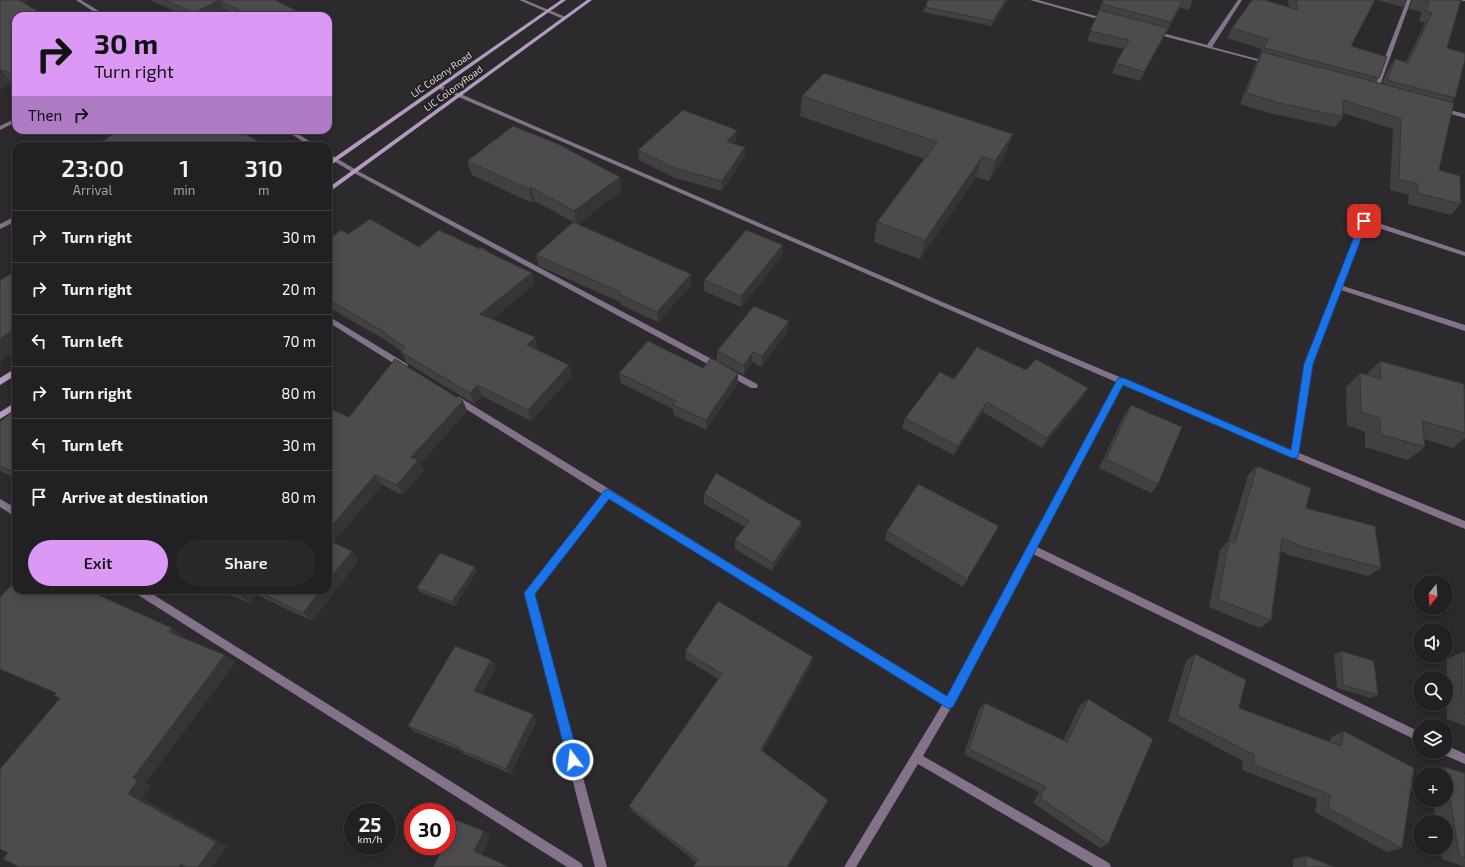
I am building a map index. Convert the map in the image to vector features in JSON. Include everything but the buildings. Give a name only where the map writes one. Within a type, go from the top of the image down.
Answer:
[{"type":"main road","name":"LIC Colony Road","points":[[332,162],[564,0]]},
{"type":"main road","name":"LIC ColonyRoad","points":[[332,188],[590,0]]},
{"type":"main road","points":[[0,382],[12,374]]},
{"type":"main road","points":[[0,416],[12,408]]},
{"type":"street","points":[[78,0],[98,12]]},
{"type":"street","points":[[521,0],[565,18]]},
{"type":"street","points":[[1032,0],[1117,23]]},
{"type":"street","points":[[1209,47],[1240,0]]},
{"type":"street","points":[[1375,91],[1409,0]]},
{"type":"street","points":[[1148,31],[1277,65]]},
{"type":"street","points":[[440,87],[882,279],[1295,455],[1465,525]]},
{"type":"street","points":[[1367,89],[1382,93]]},
{"type":"street","points":[[1435,108],[1465,116]]},
{"type":"street","points":[[0,128],[12,122]]},
{"type":"street","points":[[294,134],[308,142]]},
{"type":"street","points":[[332,158],[356,172],[754,386]]},
{"type":"street","points":[[0,227],[12,220]]},
{"type":"street","points":[[1295,455],[1309,364],[1364,221],[1465,254]]},
{"type":"street","points":[[1338,287],[1465,328]]},
{"type":"street","points":[[332,321],[415,373]]},
{"type":"street","points":[[850,867],[949,703],[1121,381]]},
{"type":"street","points":[[448,394],[949,703]]},
{"type":"street","points":[[601,867],[529,593],[608,494]]},
{"type":"street","points":[[0,503],[12,510]]},
{"type":"street","points":[[1032,549],[1413,734]]},
{"type":"street","points":[[144,594],[577,867]]},
{"type":"street","points":[[1453,753],[1465,759]]},
{"type":"street","points":[[917,758],[1105,867]]},
{"type":"route","points":[[573,760],[529,593],[608,494],[949,703],[1121,381],[1295,455],[1309,364],[1364,221]]}]
